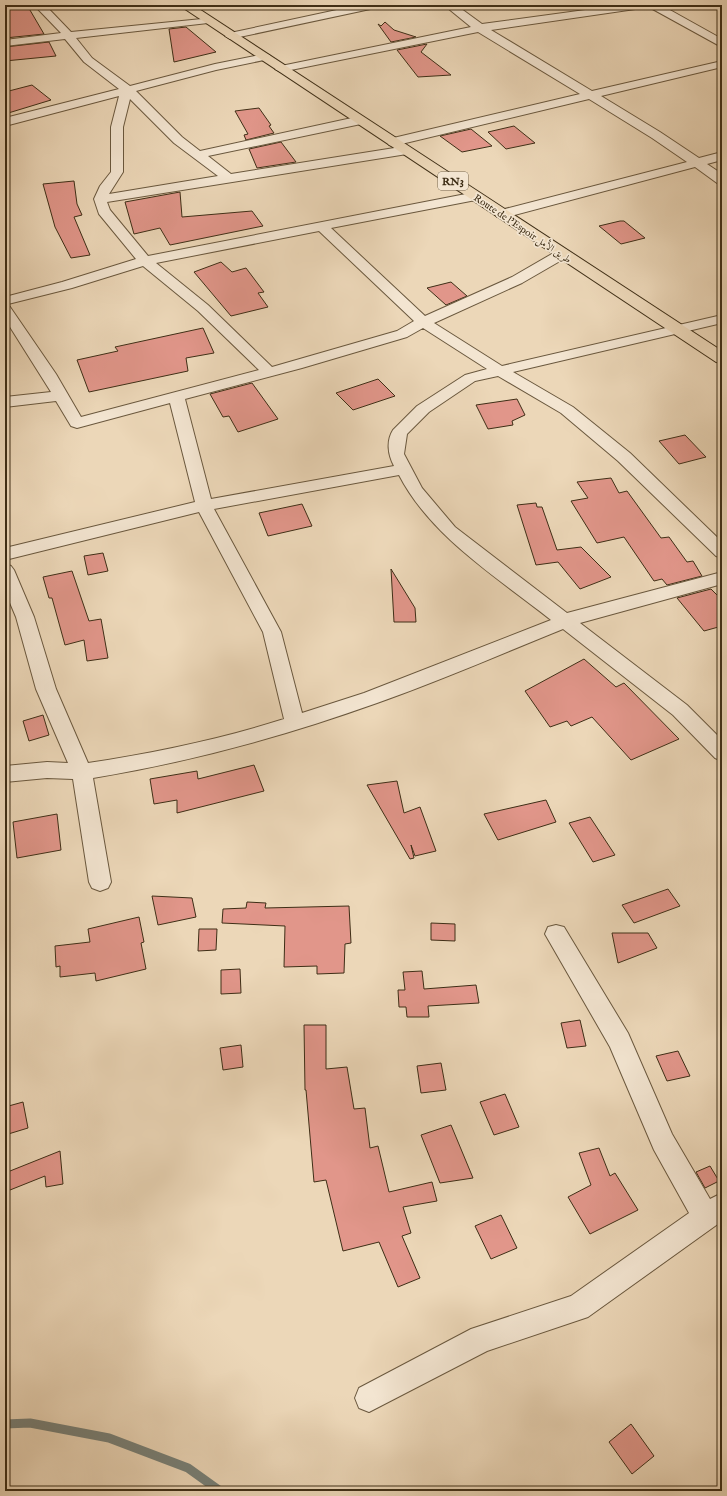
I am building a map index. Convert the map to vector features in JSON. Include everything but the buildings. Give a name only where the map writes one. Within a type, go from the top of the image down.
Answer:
[{"type":"highway","name":"Route de l’Espoir طريق الأمل","points":[[185,5],[722,358]]},
{"type":"street","points":[[39,5],[88,60],[127,89],[178,140],[228,178]]},
{"type":"street","points":[[230,36],[374,5]]},
{"type":"street","points":[[449,5],[480,28],[533,62],[590,94],[656,135],[722,180]]},
{"type":"street","points":[[281,69],[480,28],[645,5]]},
{"type":"street","points":[[653,5],[722,43]]},
{"type":"street","points":[[5,43],[208,20]]},
{"type":"street","points":[[5,122],[215,66],[265,57]]},
{"type":"street","points":[[393,142],[590,94],[722,64]]},
{"type":"street","points":[[127,89],[117,127],[117,172],[106,186],[100,199],[104,211],[145,262],[203,308],[269,372]]},
{"type":"street","points":[[197,155],[361,120]]},
{"type":"street","points":[[100,199],[407,150]]},
{"type":"street","points":[[502,214],[722,156]]},
{"type":"street","points":[[5,300],[67,285],[145,262],[476,196]]},
{"type":"street","points":[[321,226],[423,322],[500,371],[567,410],[624,457],[722,552]]},
{"type":"street","points":[[5,308],[77,423],[269,372],[402,334],[423,322],[511,283],[562,254]]},
{"type":"street","points":[[722,319],[470,378],[423,409],[400,433],[396,454],[415,490],[449,531],[680,710],[722,753]]},
{"type":"street","points":[[5,402],[61,396]]},
{"type":"street","points":[[176,396],[204,505],[272,632],[295,722]]},
{"type":"street","points":[[5,554],[204,505],[404,469]]},
{"type":"street","points":[[5,570],[25,617],[46,688],[82,772],[100,882]]},
{"type":"street","points":[[5,774],[47,770],[82,772],[132,764],[258,735],[371,698],[581,615],[694,587],[722,578]]},
{"type":"street","points":[[369,1398],[481,1338],[578,1307],[714,1212],[663,1142],[620,1041],[556,934]]},
{"type":"waterway","points":[[5,1424],[30,1423],[109,1438],[188,1468],[220,1491]]}]
